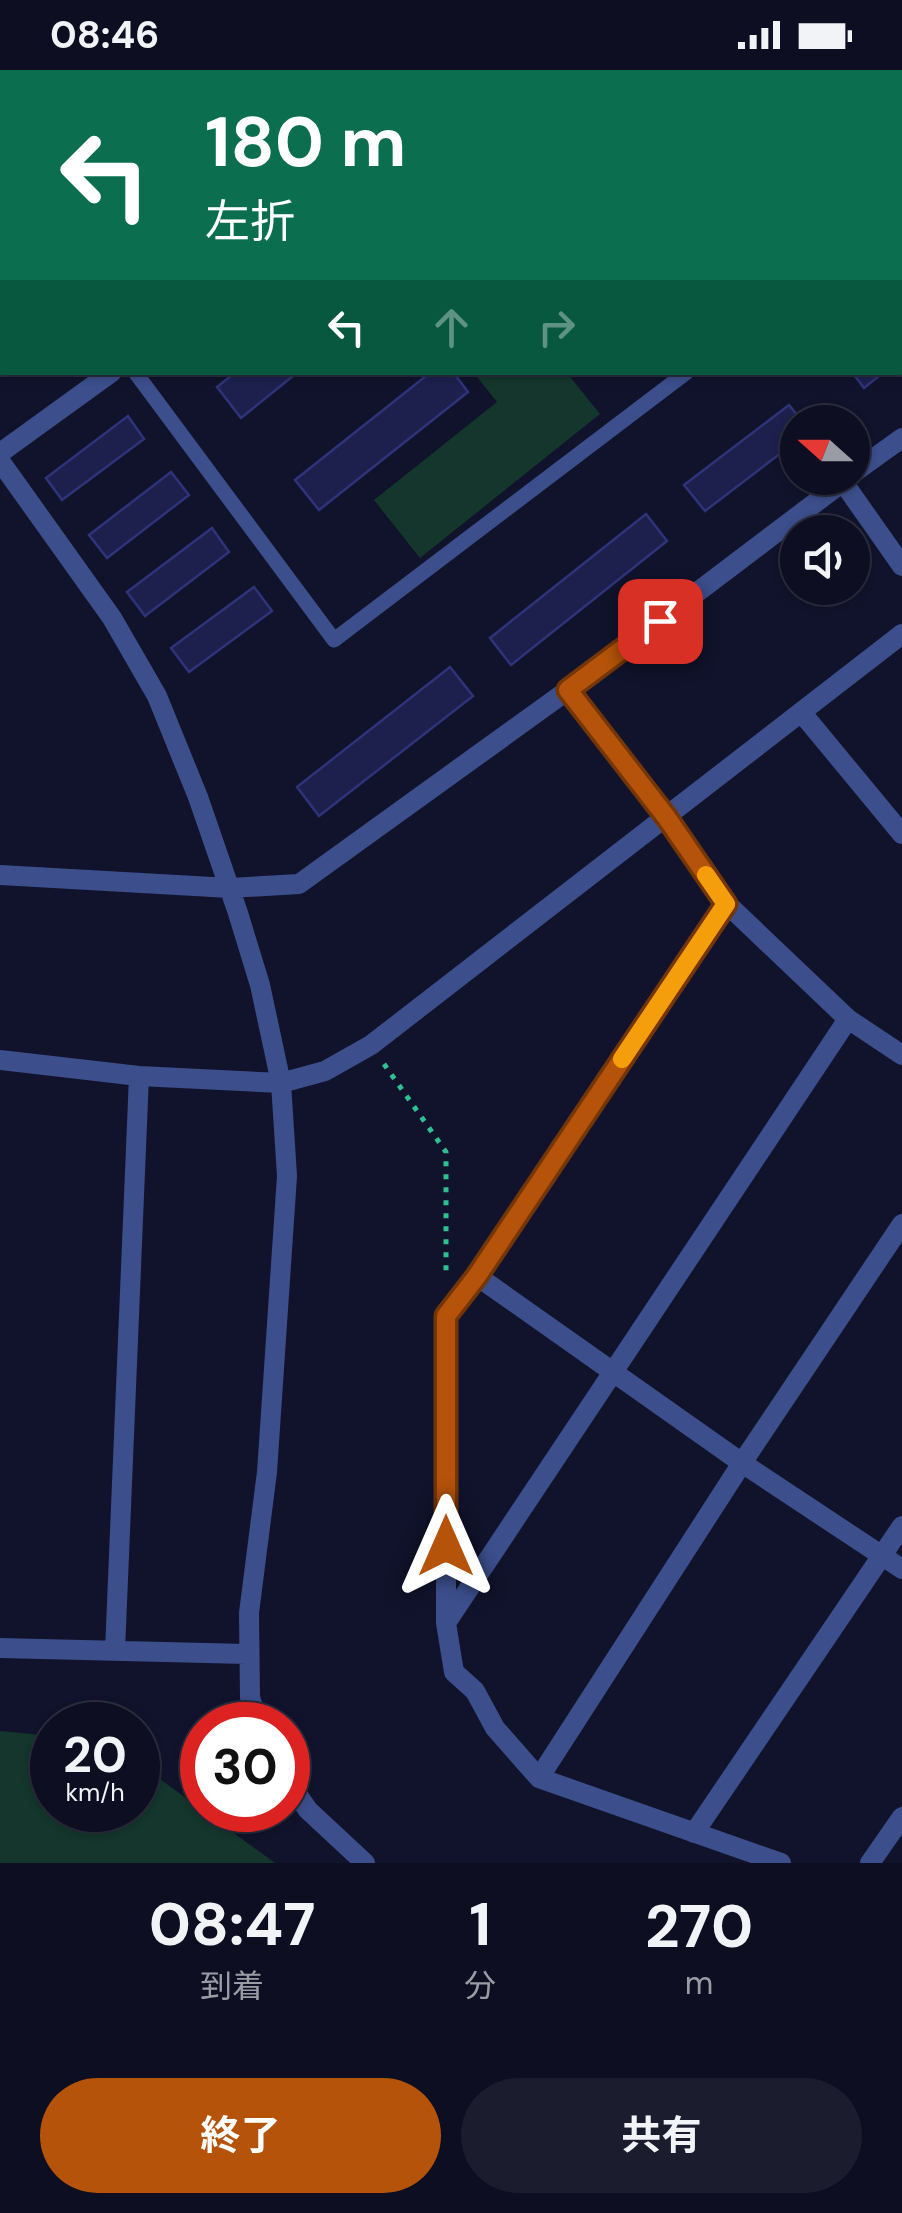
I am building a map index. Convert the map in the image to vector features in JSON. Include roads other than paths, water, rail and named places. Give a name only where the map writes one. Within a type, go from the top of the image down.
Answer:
[{"type":"street","points":[[0,453],[108,375]]},
{"type":"street","points":[[870,462],[902,438]]},
{"type":"street","points":[[0,461],[112,618],[156,696],[230,888],[260,985],[281,1084],[286,1176],[267,1472],[248,1613],[251,1702]]},
{"type":"street","points":[[0,874],[230,888],[299,884],[568,690],[826,495]]},
{"type":"street","points":[[858,495],[902,566]]},
{"type":"street","points":[[0,1060],[139,1076],[281,1084],[325,1071],[371,1045],[902,634]]},
{"type":"street","points":[[568,690],[667,818],[726,904],[848,1019],[902,1055]]},
{"type":"street","points":[[801,712],[902,834]]},
{"type":"street","points":[[726,904],[477,1276],[446,1316],[446,1623],[454,1672],[475,1692],[495,1728],[539,1778],[781,1863]]},
{"type":"street","points":[[446,1623],[848,1019]]},
{"type":"street","points":[[116,1651],[139,1076]]},
{"type":"street","points":[[539,1778],[902,1224]]},
{"type":"street","points":[[477,1276],[742,1463],[902,1569]]},
{"type":"street","points":[[694,1833],[902,1526]]},
{"type":"street","points":[[0,1648],[247,1654]]},
{"type":"street","points":[[310,1812],[365,1863]]},
{"type":"street","points":[[870,1863],[902,1818]]},
{"type":"lane","points":[[138,375],[334,640],[683,375]]}]
